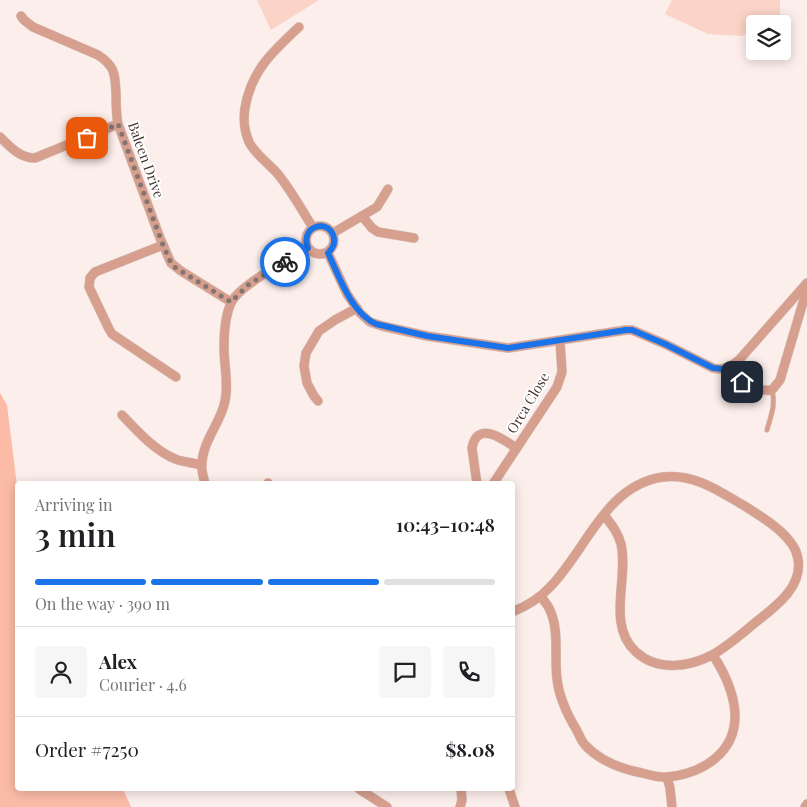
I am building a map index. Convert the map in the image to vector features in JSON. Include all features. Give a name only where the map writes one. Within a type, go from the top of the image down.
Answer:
[{"type":"street","name":"Baleen Drive","points":[[21,16],[33,27],[98,55],[108,62],[115,76],[118,124],[171,263],[231,302]]},
{"type":"street","points":[[299,27],[275,49],[258,70],[247,99],[243,121],[245,131],[254,150],[284,182],[313,228]]},
{"type":"street","points":[[0,137],[21,155],[35,158],[118,124]]},
{"type":"street","points":[[333,233],[377,207],[388,189]]},
{"type":"street","points":[[362,216],[378,232],[414,238]]},
{"type":"street","points":[[325,226],[333,233],[334,243],[328,253],[316,254],[308,248],[306,237],[313,228],[325,226]]},
{"type":"street","points":[[163,245],[95,272],[90,278],[89,286],[112,334],[176,377]]},
{"type":"street","points":[[205,481],[202,465],[204,451],[225,402],[227,388],[224,334],[231,302],[248,285],[308,248]]},
{"type":"street","points":[[328,253],[347,294],[356,308],[366,318],[376,324],[427,336],[508,348],[632,330],[713,368],[724,369],[742,382],[756,389],[764,390],[772,390],[780,380],[807,289]]},
{"type":"street","points":[[724,369],[739,360],[807,283]]},
{"type":"street","points":[[318,401],[307,383],[304,366],[306,353],[319,331],[356,308]]},
{"type":"street","name":"Orca Close","points":[[496,481],[560,381],[562,372],[560,341]]},
{"type":"street","points":[[122,415],[150,443],[171,457],[202,465]]},
{"type":"street","name":"Orca Close","points":[[477,481],[472,448],[473,442],[478,435],[482,433],[492,434],[516,448]]},
{"type":"street","points":[[515,611],[531,603],[550,588],[604,515],[624,494],[643,482],[664,477],[701,482],[750,509],[783,533],[794,547],[798,558],[799,568],[796,579],[782,600],[740,635],[713,654],[684,664],[670,666],[658,664],[638,653],[628,644],[623,635],[620,606],[622,546],[616,531],[604,515]]},
{"type":"street","points":[[541,596],[550,609],[554,624],[557,679],[560,694],[569,717],[584,744],[598,756],[627,770],[667,777],[708,765],[724,751],[733,730],[734,708],[730,687],[723,670],[713,654]]},
{"type":"street","points":[[667,777],[672,807]]},
{"type":"street","points":[[362,791],[387,807]]},
{"type":"street","points":[[460,807],[462,791]]},
{"type":"street","points":[[510,791],[515,807]]},
{"type":"lane","points":[[767,430],[774,405],[772,390]]},
{"type":"shaded area","points":[[257,0],[319,0],[271,30]]},
{"type":"shaded area","points":[[672,0],[780,0],[780,15],[746,15],[746,34],[742,36],[708,34],[665,14]]},
{"type":"shaded area","points":[[0,393],[7,405],[16,481],[15,791],[124,791],[131,807],[0,807]]},
{"type":"way so far","points":[[87,138],[118,124],[163,245],[171,263],[176,268],[231,302],[248,285],[285,262]]},
{"type":"route","points":[[285,262],[308,248],[306,243],[308,232],[313,228],[325,226],[333,233],[334,243],[328,253],[347,294],[360,313],[370,322],[427,336],[508,348],[632,330],[713,368],[724,369],[742,382]]}]
